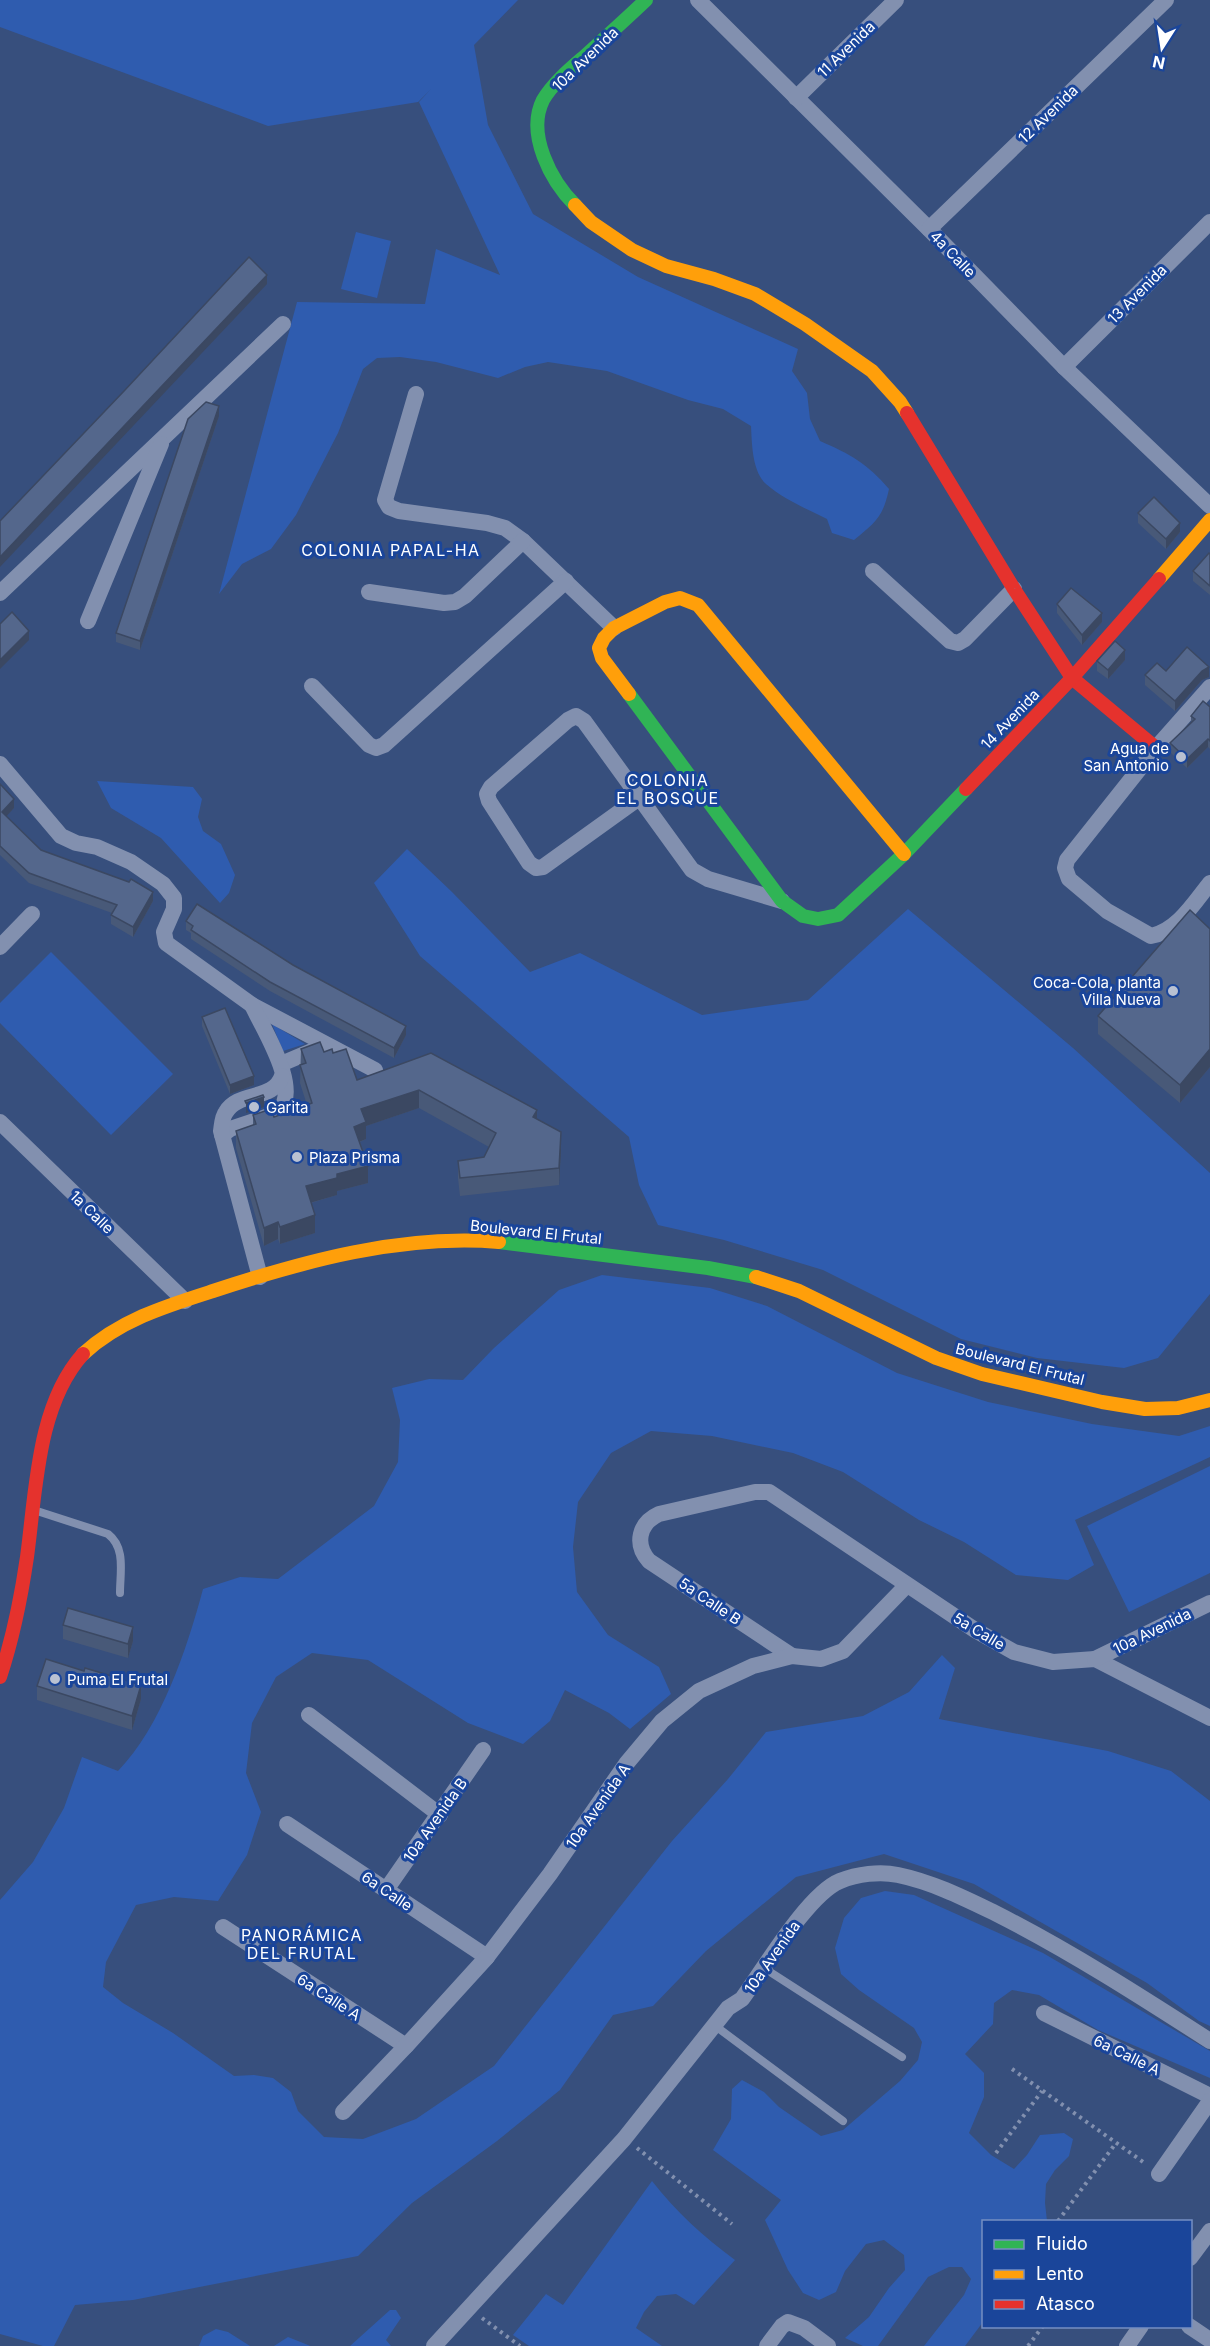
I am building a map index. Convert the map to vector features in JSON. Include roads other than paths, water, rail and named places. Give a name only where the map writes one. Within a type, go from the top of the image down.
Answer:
[{"type":"street","name":"10a Avenida","points":[[646,0],[560,79],[543,101],[537,126],[543,154],[563,193],[591,222],[632,250],[666,266],[714,279],[755,294],[805,324],[872,371],[900,402],[1014,590]]},
{"type":"street","name":"4a Calle","points":[[698,0],[929,229],[1064,367],[1210,506]]},
{"type":"street","name":"11 Avenida","points":[[796,98],[897,0]]},
{"type":"street","name":"12 Avenida","points":[[929,229],[1166,0]]},
{"type":"street","name":"13 Avenida","points":[[1064,367],[1210,222]]},
{"type":"street","points":[[0,593],[283,324]]},
{"type":"street","points":[[416,394],[385,500],[389,507],[399,511],[505,528],[523,541],[614,628]]},
{"type":"street","points":[[88,621],[164,437]]},
{"type":"street","name":"14 Avenida","points":[[782,900],[803,916],[818,919],[838,915],[904,854],[1072,678],[1210,520]]},
{"type":"street","points":[[369,592],[444,603],[455,602],[465,596],[523,541]]},
{"type":"street","points":[[873,571],[950,641],[958,643],[965,639],[1014,590],[1072,678],[1156,748]]},
{"type":"street","points":[[312,686],[369,745],[376,748],[384,745],[566,581]]},
{"type":"street","points":[[782,900],[602,658],[599,648],[603,638],[614,628],[665,602],[680,598],[698,605],[904,854]]},
{"type":"street","points":[[1210,687],[1156,748],[1067,860],[1065,868],[1069,879],[1107,911],[1151,936],[1167,931],[1176,924],[1210,884]]},
{"type":"street","points":[[639,798],[543,867],[536,868],[529,864],[489,801],[487,794],[491,787],[568,720],[576,716],[584,721],[692,870],[708,879],[782,900]]},
{"type":"street","points":[[0,764],[62,836],[76,843],[97,847],[131,862],[163,884],[174,898],[174,909],[164,932],[166,943],[252,1005],[325,1046],[375,1070]]},
{"type":"street","points":[[0,947],[32,914]]},
{"type":"street","points":[[222,1135],[230,1129],[278,1113],[286,1099],[286,1086],[281,1070],[252,1005]]},
{"type":"street","points":[[281,1070],[325,1046]]},
{"type":"street","points":[[260,1277],[222,1135],[224,1117],[231,1107],[268,1092],[280,1083],[281,1070]]},
{"type":"street","name":"1a Calle","points":[[0,1122],[185,1301]]},
{"type":"street","name":"Boulevard El Frutal","points":[[0,1677],[13,1626],[47,1425],[59,1390],[74,1363],[103,1335],[141,1316],[318,1260],[356,1253],[461,1241],[493,1241],[702,1268],[763,1279],[801,1291],[941,1361],[1012,1381],[1086,1398],[1152,1409],[1172,1409],[1210,1400]]},
{"type":"street","name":"5a Calle","points":[[640,1538],[648,1521],[659,1514],[755,1492],[769,1492],[975,1630],[1014,1652],[1053,1662],[1095,1659]]},
{"type":"street","name":"5a Calle B","points":[[640,1538],[642,1550],[649,1561],[792,1656]]},
{"type":"street","name":"10a Avenida A","points":[[343,2112],[487,1957],[550,1874],[626,1764],[662,1722],[680,1705],[723,1678],[753,1666],[792,1656],[821,1659],[843,1651],[907,1585]]},
{"type":"street","name":"10a Avenida","points":[[1095,1659],[1210,1603]]},
{"type":"street","points":[[1095,1659],[1210,1718]]},
{"type":"street","points":[[309,1715],[440,1815]]},
{"type":"street","name":"10a Avenida B","points":[[386,1890],[483,1750]]},
{"type":"street","name":"6a Calle","points":[[286,1824],[487,1957]]},
{"type":"street","name":"10a Avenida","points":[[434,2346],[624,2139],[728,2008],[742,1999],[805,1910],[823,1892],[839,1881],[876,1873],[896,1874],[935,1886],[1020,1926],[1077,1958],[1210,2041]]},
{"type":"street","name":"6a Calle A","points":[[223,1927],[406,2046]]},
{"type":"street","name":"6a Calle A","points":[[1044,2013],[1210,2096]]},
{"type":"street","points":[[1159,2174],[1210,2101]]},
{"type":"street","points":[[1192,2257],[1210,2231]]},
{"type":"street","points":[[767,2346],[782,2326],[788,2322],[796,2324],[828,2346]]},
{"type":"street","points":[[1127,2346],[1140,2328]]},
{"type":"street","points":[[1192,2328],[1210,2340]]},
{"type":"lane","points":[[33,1510],[108,1534],[115,1539],[121,1553],[120,1593]]},
{"type":"lane","points":[[764,1968],[902,2057]]},
{"type":"lane","points":[[714,2025],[843,2121]]},
{"type":"place","name":"Agua de San Antonio","points":[[1181,757]]},
{"type":"place","name":"Coca-Cola, planta Villa Nueva","points":[[1173,991]]},
{"type":"place","name":"Garita","points":[[254,1107]]},
{"type":"place","name":"Plaza Prisma","points":[[297,1157]]},
{"type":"place","name":"Puma El Frutal","points":[[55,1679]]},
{"type":"district","name":"COLONIA PAPAL-HA","points":[[391,550]]},
{"type":"district","name":"COLONIA EL BOSQUE","points":[[668,789]]},
{"type":"district","name":"PANORÁMICA DEL FRUTAL","points":[[302,1944]]}]
